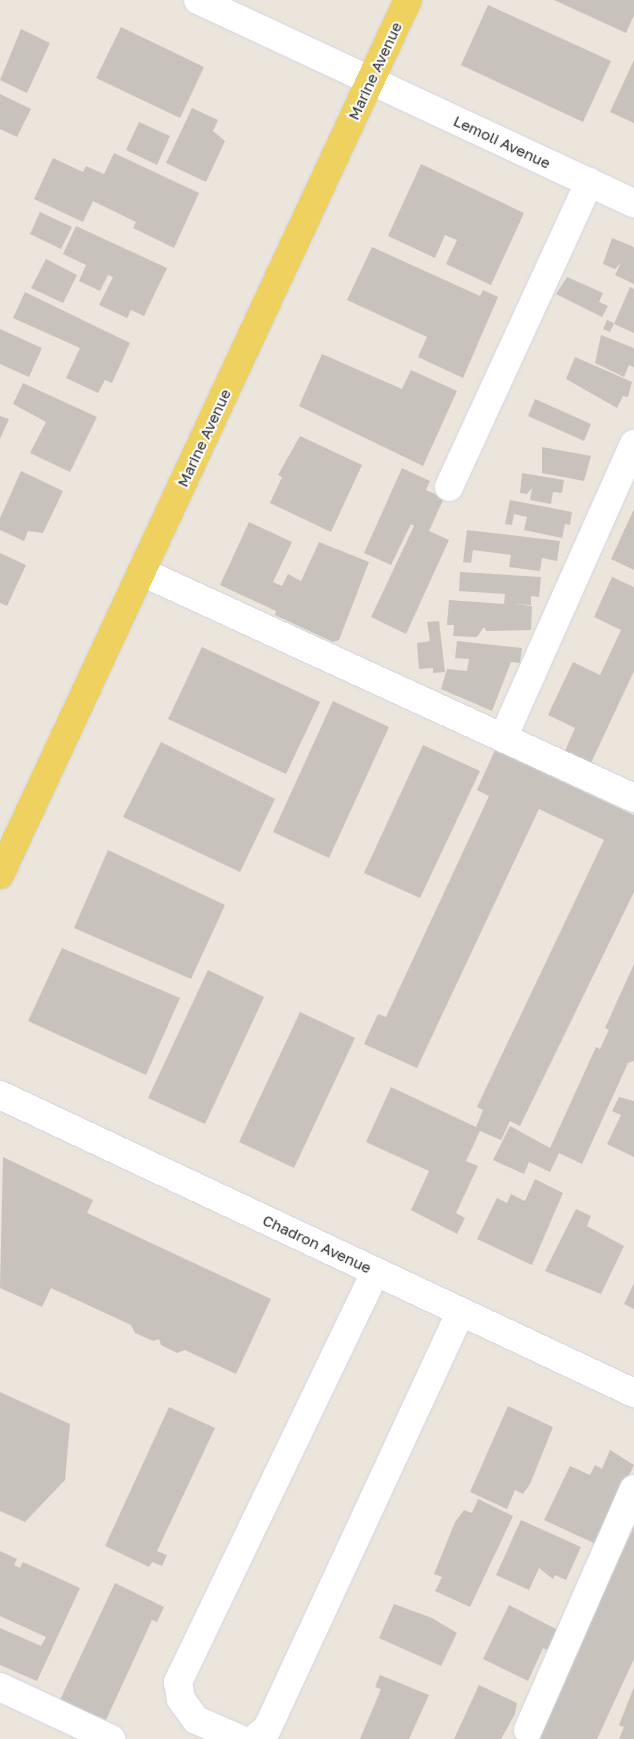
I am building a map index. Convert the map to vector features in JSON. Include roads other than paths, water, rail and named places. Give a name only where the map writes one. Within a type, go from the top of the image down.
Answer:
[{"type":"main road","name":"Marine Avenue","points":[[0,875],[408,0]]},
{"type":"street","name":"Lemoli Avenue","points":[[198,0],[634,203]]},
{"type":"street","points":[[449,487],[589,182]]},
{"type":"street","points":[[502,738],[634,444]]},
{"type":"street","points":[[142,572],[634,798]]},
{"type":"street","name":"Chadron Avenue","points":[[0,1095],[634,1394]]},
{"type":"street","points":[[240,1739],[196,1720],[181,1699],[178,1682],[375,1272]]},
{"type":"street","points":[[254,1739],[267,1729],[461,1312]]},
{"type":"street","points":[[528,1730],[634,1489]]},
{"type":"street","points":[[0,1686],[70,1730],[111,1739]]}]
